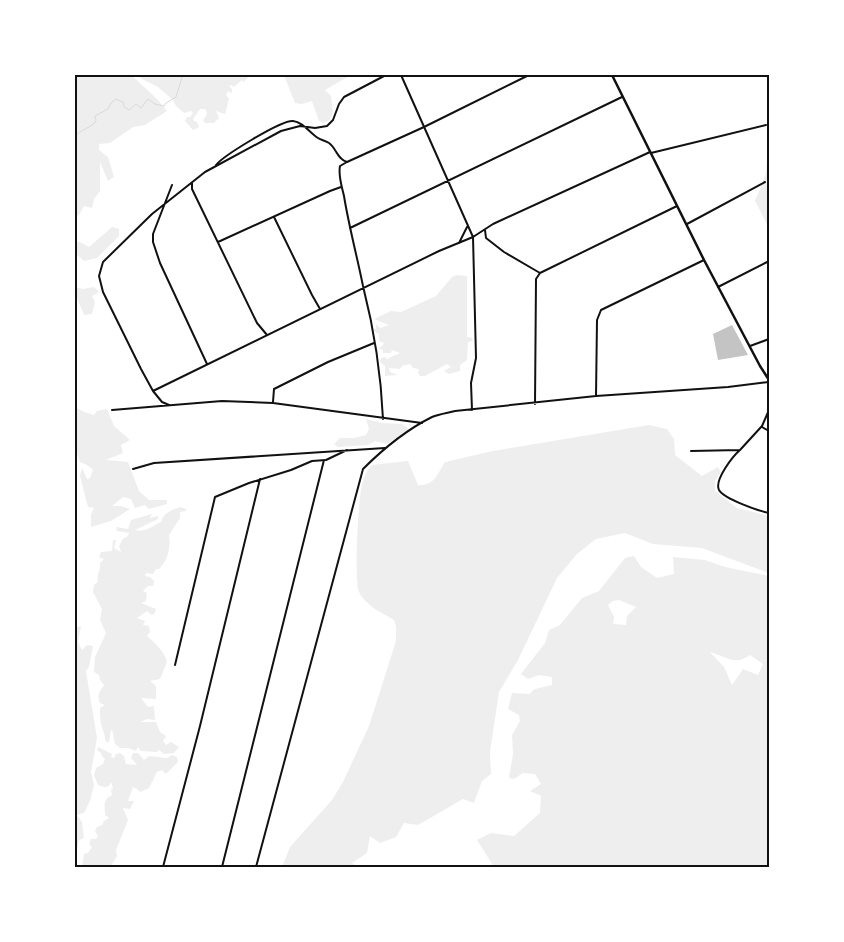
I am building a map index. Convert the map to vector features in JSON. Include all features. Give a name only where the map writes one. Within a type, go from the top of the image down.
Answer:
[{"type":"street","points":[[169,405],[162,402],[153,390],[104,292],[98,276],[103,262],[163,204],[215,166],[281,131],[300,126],[314,128],[330,124],[344,97],[386,75]]},
{"type":"street","points":[[401,75],[473,237],[476,358],[471,383],[472,410]]},
{"type":"street","points":[[382,419],[381,385],[374,343],[339,170],[342,164],[424,127],[529,75]]},
{"type":"street","points":[[612,75],[726,75]]},
{"type":"street","points":[[256,867],[363,469],[387,447],[422,423],[433,417],[455,411],[535,404],[596,396],[718,388],[769,381],[704,260],[612,75]]},
{"type":"street","points":[[350,228],[622,97]]},
{"type":"street","points":[[215,166],[247,143],[286,122],[298,122],[330,144],[339,158],[347,162]]},
{"type":"street","points":[[153,390],[473,237],[493,224],[650,153],[766,125]]},
{"type":"street","points":[[192,182],[192,189],[257,323],[266,335]]},
{"type":"street","points":[[686,224],[765,182]]},
{"type":"street","points":[[172,184],[153,234],[153,242],[160,263],[207,364]]},
{"type":"street","points":[[218,242],[342,187]]},
{"type":"street","points":[[535,404],[536,279],[540,273],[677,206]]},
{"type":"street","points":[[274,216],[320,309]]},
{"type":"street","points":[[458,243],[466,232],[467,225]]},
{"type":"street","points":[[485,230],[486,238],[504,252],[540,273]]},
{"type":"street","points":[[596,396],[596,320],[601,310],[704,260]]},
{"type":"street","points":[[718,287],[769,261]]},
{"type":"street","points":[[749,346],[769,339]]},
{"type":"street","points":[[272,403],[274,389],[328,362],[374,343]]},
{"type":"street","points":[[112,410],[222,400],[272,403],[422,423]]},
{"type":"street","points":[[769,410],[762,426],[730,458],[718,482],[718,489],[722,493],[742,504],[769,513]]},
{"type":"street","points":[[762,426],[769,431]]},
{"type":"street","points":[[132,469],[154,463],[387,447]]},
{"type":"street","points":[[175,665],[214,497],[312,461],[336,456],[347,450]]},
{"type":"street","points":[[690,451],[740,450]]},
{"type":"street","points":[[222,867],[324,460]]},
{"type":"street","points":[[163,867],[260,479]]},
{"type":"shaded area","points":[[75,75],[131,75],[167,111],[145,125],[133,127],[110,143],[99,144],[99,150],[108,157],[114,177],[108,181],[100,162],[100,191],[94,199],[92,208],[84,206],[79,215],[75,217]]},
{"type":"shaded area","points":[[138,75],[250,75],[244,82],[242,80],[234,87],[229,86],[232,89],[232,93],[228,91],[226,95],[229,99],[225,114],[216,111],[219,118],[214,123],[205,123],[203,120],[207,113],[205,109],[200,109],[193,119],[199,127],[193,130],[185,121],[193,113],[191,111],[184,113],[158,87]]},
{"type":"shaded area","points":[[284,75],[351,75],[325,90],[331,96],[333,112],[330,120],[323,123],[319,121],[312,101],[302,104],[295,103]]},
{"type":"shaded area","points":[[769,128],[769,228],[755,201],[766,174]]},
{"type":"shaded area","points":[[112,227],[119,229],[119,236],[97,258],[84,261],[75,253],[75,242],[80,242],[89,247]]},
{"type":"shaded area","points":[[457,275],[467,276],[467,337],[472,338],[473,341],[468,342],[467,360],[460,365],[460,371],[449,374],[444,371],[451,367],[447,364],[425,376],[420,376],[418,373],[419,369],[413,368],[410,364],[402,366],[400,369],[389,368],[390,372],[398,375],[385,376],[385,366],[380,362],[381,358],[385,357],[387,359],[400,353],[392,350],[391,353],[383,353],[383,350],[379,348],[384,343],[379,341],[379,334],[373,329],[376,329],[376,324],[380,328],[389,325],[374,319],[391,311],[401,312],[436,296],[452,277]]},
{"type":"shaded area","points":[[75,287],[83,289],[94,287],[99,292],[92,296],[95,302],[92,314],[84,315],[77,298],[75,305]]},
{"type":"shaded area","points":[[75,407],[94,415],[97,411],[107,409],[114,426],[130,440],[121,445],[123,453],[106,460],[128,462],[139,491],[149,500],[167,500],[167,504],[149,509],[145,505],[135,508],[131,499],[123,497],[112,506],[130,509],[111,521],[91,527],[91,514],[94,508],[88,507],[80,476],[82,468],[87,479],[90,478],[93,470],[80,462],[75,448]]},
{"type":"shaded area","points":[[366,419],[382,423],[402,424],[409,429],[387,444],[375,441],[368,445],[338,447],[334,444],[340,438],[354,438],[366,435],[369,429]]},
{"type":"shaded area","points":[[649,425],[667,429],[674,439],[675,455],[702,476],[718,467],[721,472],[715,481],[715,491],[737,508],[769,516],[769,573],[702,548],[653,544],[625,533],[596,539],[577,554],[557,578],[518,660],[499,692],[490,752],[491,774],[482,781],[474,803],[463,799],[418,825],[404,823],[396,837],[380,843],[370,836],[367,853],[352,863],[358,867],[282,867],[290,847],[332,800],[343,782],[369,726],[396,641],[394,620],[366,602],[359,592],[357,540],[359,506],[363,482],[370,467],[372,465],[408,461],[418,485],[424,485],[435,478],[445,462],[493,451]]},
{"type":"shaded area","points":[[180,507],[186,509],[186,511],[180,512],[180,518],[169,535],[170,544],[165,562],[153,574],[146,573],[145,576],[150,577],[154,581],[153,586],[148,586],[143,591],[147,593],[146,601],[141,603],[156,609],[155,613],[152,615],[147,611],[137,618],[145,621],[143,625],[149,626],[150,632],[147,636],[162,651],[167,662],[160,679],[150,681],[156,686],[156,699],[141,698],[148,707],[154,706],[155,720],[147,719],[140,722],[156,722],[160,732],[166,736],[163,741],[166,745],[171,742],[179,747],[174,753],[164,754],[159,750],[157,752],[141,751],[138,747],[136,751],[120,748],[115,744],[112,729],[108,743],[105,740],[100,708],[105,705],[100,703],[98,697],[104,685],[99,675],[94,672],[95,657],[106,633],[100,620],[102,609],[93,592],[94,585],[98,582],[100,563],[104,559],[99,557],[101,552],[112,551],[113,540],[116,540],[114,548],[121,552],[119,546],[129,533],[117,531],[116,527],[128,529],[131,520],[152,514],[150,518],[158,516],[158,519],[135,530],[145,530],[161,522],[166,514]]},
{"type":"shaded area","points":[[634,556],[641,567],[657,578],[674,574],[673,557],[705,560],[725,567],[769,576],[769,867],[494,867],[477,840],[491,833],[514,836],[540,813],[541,796],[530,791],[541,784],[535,774],[523,773],[514,779],[509,778],[513,754],[512,735],[520,721],[519,715],[508,709],[512,693],[529,694],[535,689],[552,685],[552,677],[539,675],[528,679],[521,674],[545,643],[549,630],[560,625],[582,598],[599,591],[625,558]],"holes":[[[619,600],[636,607],[627,616],[626,625],[613,624],[614,617],[608,605],[613,601]],[[710,652],[735,660],[740,660],[750,655],[763,664],[758,675],[743,669],[732,685],[724,667]]]},
{"type":"shaded area","points":[[81,626],[78,642],[82,650],[87,645],[93,646],[89,667],[86,671],[97,738],[91,772],[94,785],[90,801],[84,813],[77,815],[82,822],[84,838],[79,840],[75,857],[75,634],[77,627]]},
{"type":"shaded area","points":[[98,747],[112,754],[111,757],[114,758],[116,754],[120,753],[124,756],[126,764],[137,765],[131,758],[133,753],[138,753],[144,760],[149,756],[167,758],[172,755],[177,757],[178,762],[166,774],[162,770],[157,772],[149,788],[140,792],[133,787],[128,801],[134,801],[130,809],[123,808],[128,820],[116,850],[117,856],[110,867],[82,867],[84,854],[88,853],[92,847],[89,844],[91,839],[96,839],[98,836],[95,831],[97,827],[109,818],[105,815],[105,803],[112,795],[111,790],[113,788],[111,782],[109,786],[98,785],[94,775],[96,768],[103,764],[105,759],[97,750]]},
{"type":"building","points":[[732,325],[748,355],[718,360],[713,334]]},
{"type":"waterway","points":[[75,137],[94,124],[96,121],[95,116],[108,109],[116,99],[123,102],[124,107],[129,110],[136,104],[141,108],[148,99],[155,104],[164,106],[176,97],[182,77],[187,75]]}]
